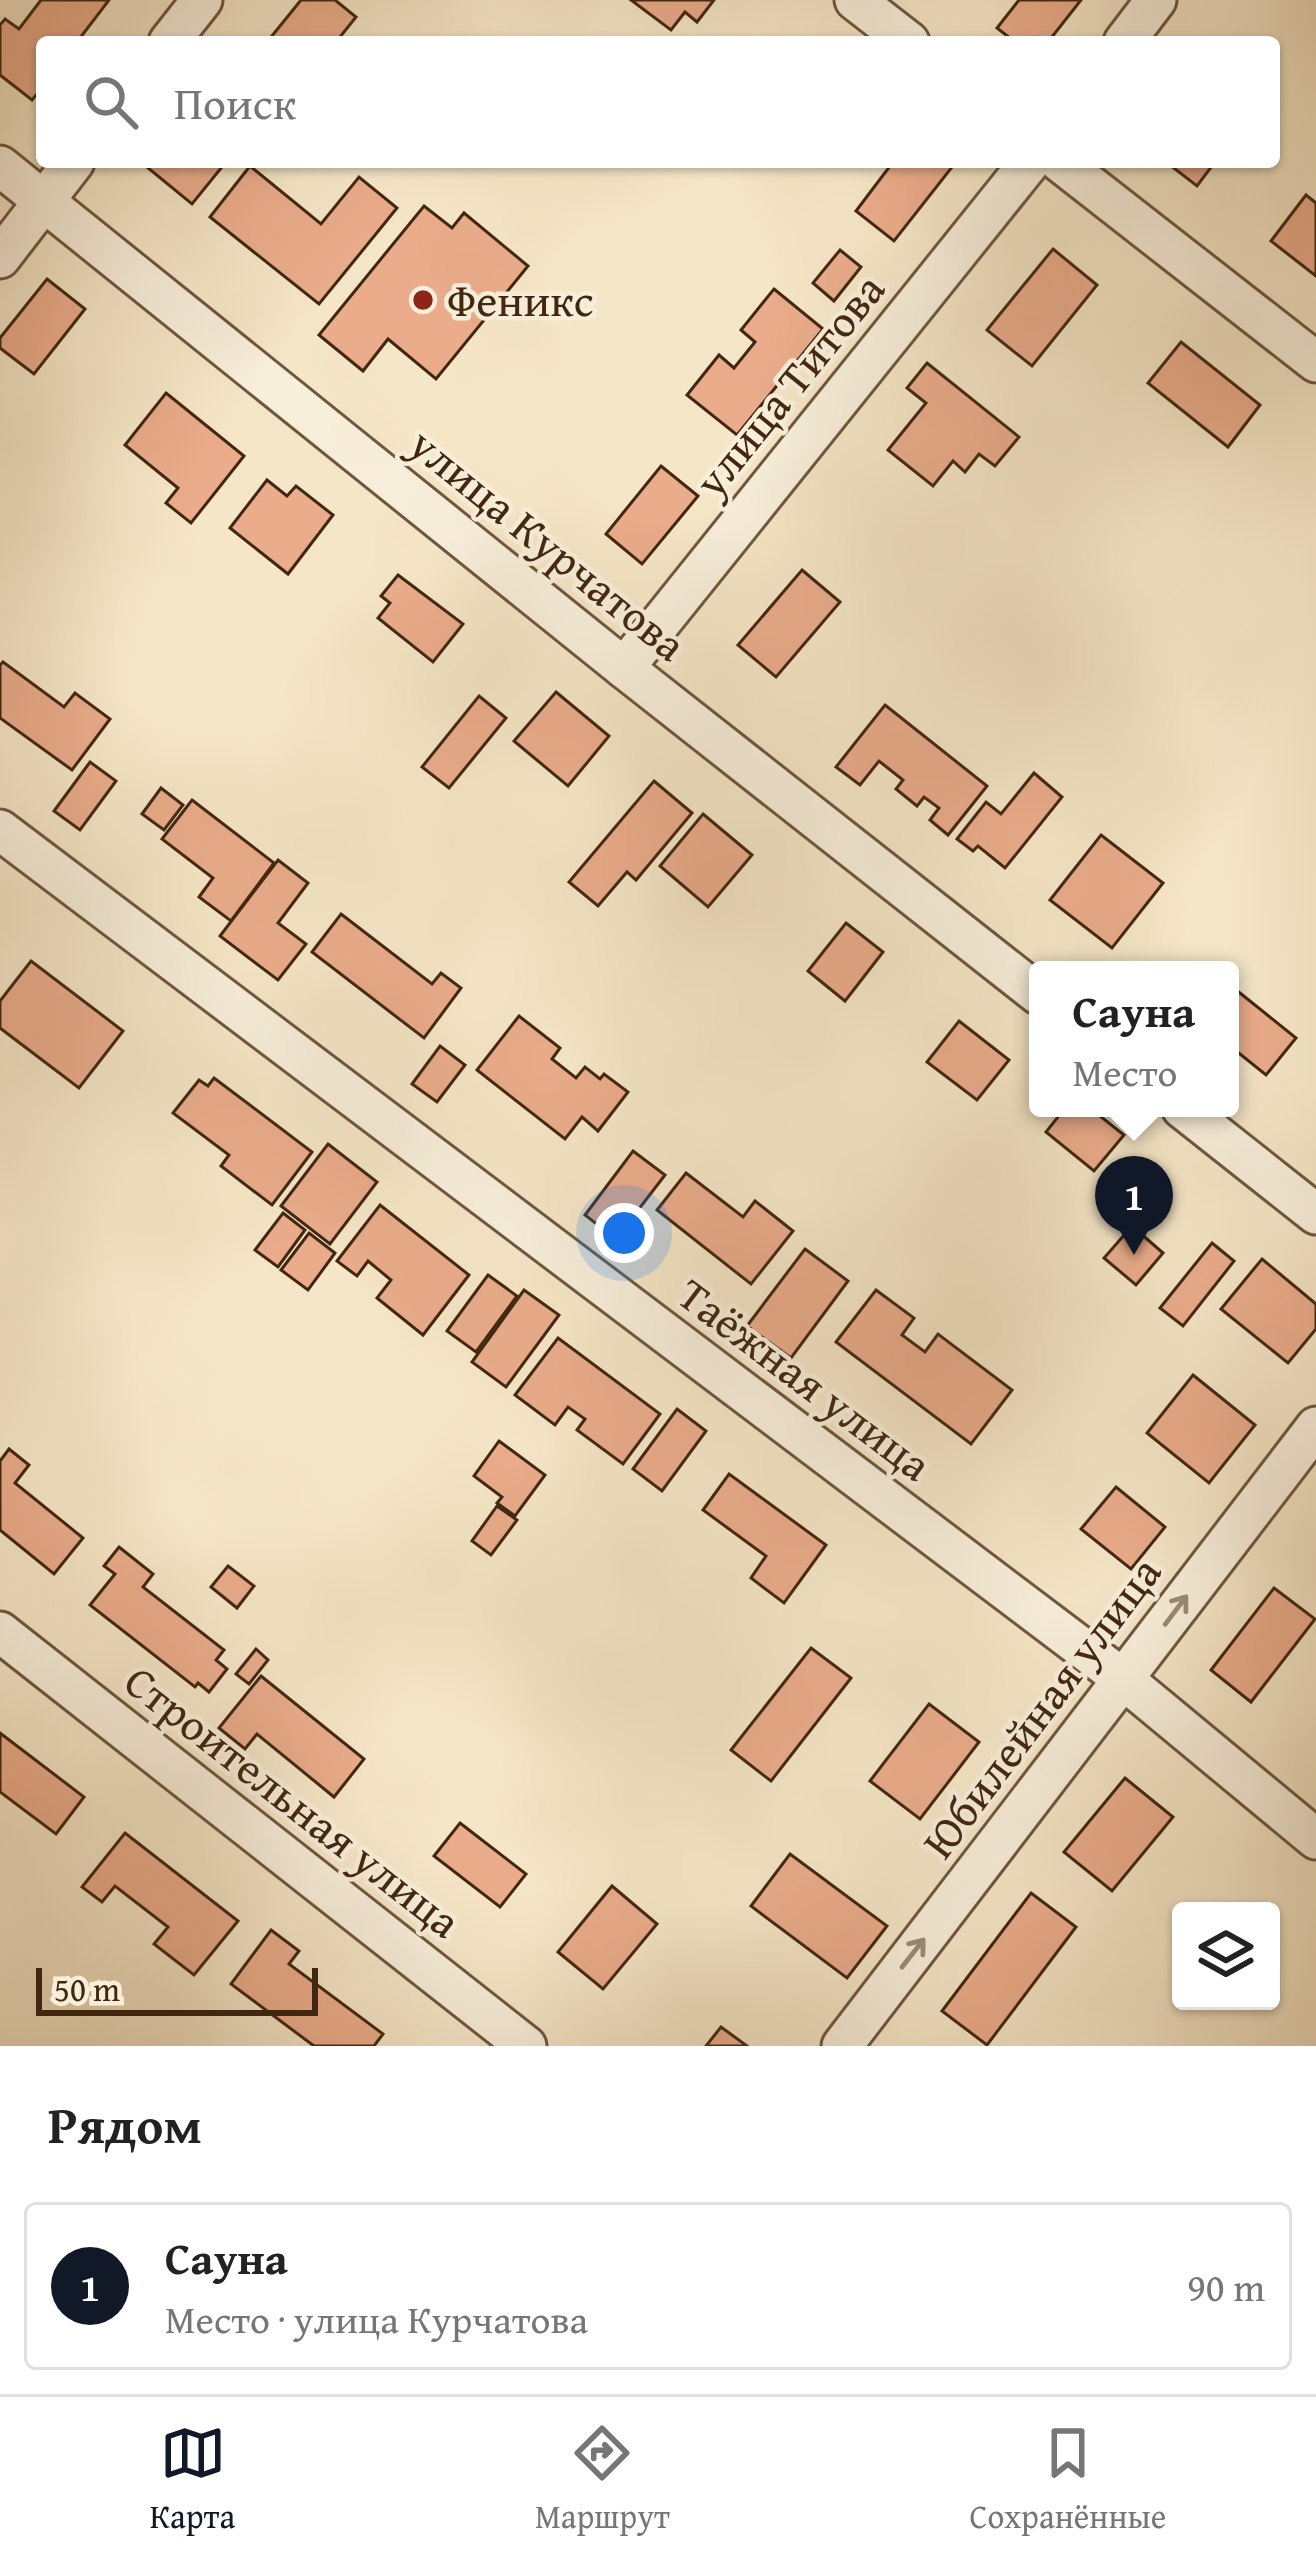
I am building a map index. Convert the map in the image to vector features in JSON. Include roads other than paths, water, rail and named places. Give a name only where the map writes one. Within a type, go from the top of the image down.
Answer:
[{"type":"street","points":[[174,36],[202,0]]},
{"type":"street","points":[[855,0],[900,36]]},
{"type":"street","points":[[1129,36],[1156,0]]},
{"type":"street","name":"улица Курчатова","points":[[0,166],[1029,987]]},
{"type":"street","points":[[0,258],[69,168]]},
{"type":"street","name":"улица Титова","points":[[624,668],[1025,168]]},
{"type":"street","points":[[1068,168],[1316,362]]},
{"type":"street","name":"Таёжная улица","points":[[0,830],[1123,1679],[1316,1839]]},
{"type":"street","points":[[1193,1117],[1316,1214]]},
{"type":"street","name":"Юбилейная улица","points":[[842,2046],[1316,1426]]},
{"type":"street","name":"Строительная улица","points":[[0,1632],[526,2046]]},
{"type":"place","name":"Феникс","points":[[423,300]]},
{"type":"place","name":"Сауна","points":[[1134,1255]]}]
